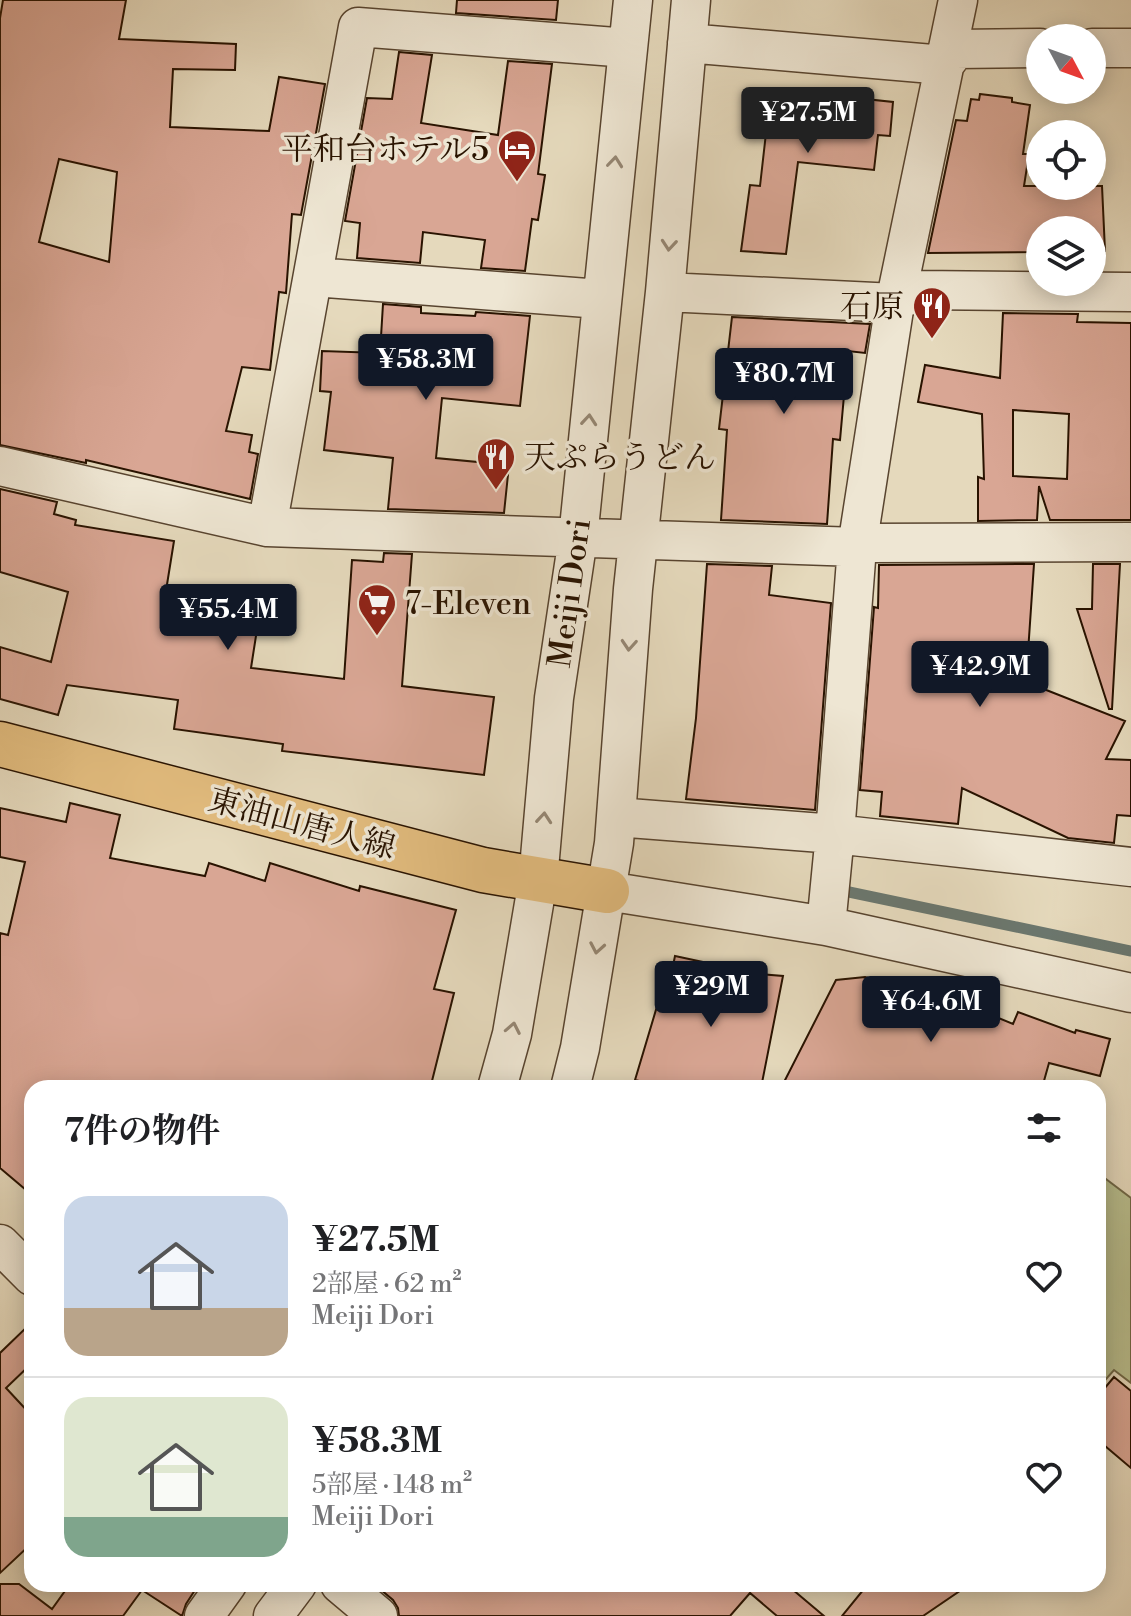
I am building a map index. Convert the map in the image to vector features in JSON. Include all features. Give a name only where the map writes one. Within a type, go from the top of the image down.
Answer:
[{"type":"main road","name":"東油山唐人線","points":[[0,744],[483,870],[607,891]]},
{"type":"street","name":"Meiji Dori","points":[[499,1080],[512,1034],[538,880],[554,698],[578,538],[600,299],[633,0]]},
{"type":"street","name":"Meiji Dori","points":[[572,1080],[607,891],[616,817],[691,0]]},
{"type":"street","points":[[826,926],[857,547],[895,303],[958,0]]},
{"type":"street","points":[[267,527],[360,14],[628,48]]},
{"type":"street","points":[[687,43],[944,65]]},
{"type":"street","points":[[944,65],[956,49],[1026,48]]},
{"type":"street","points":[[1106,48],[1131,48]]},
{"type":"street","points":[[314,277],[600,299]]},
{"type":"street","points":[[665,292],[895,303],[917,290],[1131,292]]},
{"type":"street","points":[[0,466],[267,527],[857,547],[868,543],[1131,542]]},
{"type":"street","points":[[616,817],[835,834],[1131,867]]},
{"type":"street","points":[[607,891],[826,926],[1131,993]]},
{"type":"street","points":[[0,1244],[24,1268]]},
{"type":"street","points":[[204,1616],[221,1592]]},
{"type":"street","points":[[273,1616],[291,1592]]},
{"type":"street","points":[[350,1592],[378,1616]]},
{"type":"green space","points":[[1106,1179],[1131,1198],[1131,1383],[1114,1370],[1106,1379]]},
{"type":"building","points":[[3,0],[126,0],[119,39],[236,44],[235,70],[173,69],[170,127],[269,131],[279,77],[325,84],[301,215],[292,214],[286,293],[279,292],[270,370],[242,367],[226,431],[252,435],[249,452],[258,454],[250,499],[86,460],[86,463],[0,445],[0,18]],"holes":[[[59,159],[117,172],[109,262],[39,242]]]},
{"type":"building","points":[[457,0],[558,0],[556,20],[456,13]]},
{"type":"building","points":[[399,52],[432,55],[421,123],[498,135],[508,61],[552,64],[538,174],[545,175],[538,220],[532,219],[525,271],[481,268],[485,240],[423,232],[420,263],[357,258],[360,223],[345,221],[367,98],[392,99]]},
{"type":"building","points":[[771,89],[893,102],[890,136],[878,135],[874,170],[798,162],[786,254],[741,251],[750,185],[760,186]]},
{"type":"building","points":[[980,94],[1012,98],[1012,102],[1030,105],[1023,154],[1026,154],[1026,200],[1103,200],[1103,216],[1026,216],[1026,252],[928,253],[956,120],[967,121],[971,99],[979,100]]},
{"type":"building","points":[[383,304],[421,307],[421,313],[475,316],[476,312],[530,316],[520,406],[442,398],[436,458],[509,465],[504,513],[388,509],[393,458],[324,450],[331,392],[320,391],[322,351],[380,353]]},
{"type":"building","points":[[1003,313],[1078,314],[1077,322],[1131,323],[1131,520],[1050,520],[1039,486],[1037,520],[978,521],[978,477],[984,479],[982,414],[918,402],[925,365],[1000,378]],"holes":[[[1013,410],[1069,414],[1067,479],[1013,476]]]},
{"type":"building","points":[[732,317],[870,324],[865,353],[848,351],[840,440],[833,439],[827,524],[721,520],[727,430],[719,429]]},
{"type":"building","points":[[0,489],[57,502],[54,514],[76,520],[75,525],[174,541],[165,597],[260,610],[251,668],[344,679],[352,560],[383,562],[384,553],[412,554],[402,686],[494,697],[484,775],[282,751],[283,744],[174,729],[178,700],[67,685],[58,715],[0,699],[0,647],[51,662],[68,592],[0,572]]},
{"type":"building","points":[[707,564],[772,566],[769,595],[831,603],[815,810],[686,799],[696,718]]},
{"type":"building","points":[[1034,564],[1026,682],[1125,721],[1106,759],[1131,760],[1131,816],[1117,815],[1114,843],[1068,838],[962,788],[958,824],[880,816],[882,792],[860,790],[874,607],[878,608],[879,565]]},
{"type":"building","points":[[1093,564],[1120,564],[1112,709],[1109,709],[1077,609],[1092,609]]},
{"type":"building","points":[[70,803],[120,815],[110,858],[205,876],[209,863],[265,881],[270,863],[359,891],[360,886],[456,910],[434,989],[454,993],[432,1080],[24,1080],[24,1188],[0,1168],[0,933],[8,935],[25,862],[0,857],[0,808],[66,822]]},
{"type":"building","points":[[675,956],[759,974],[783,976],[763,1080],[635,1080],[658,1003],[665,1005]]},
{"type":"building","points":[[865,977],[936,998],[938,993],[1013,1024],[1018,1012],[1075,1033],[1076,1030],[1110,1039],[1100,1076],[1049,1063],[1044,1080],[785,1080],[836,980]]},
{"type":"building","points":[[24,1330],[24,1371],[6,1388],[24,1407],[24,1550],[0,1573],[0,1353]]},
{"type":"building","points":[[1114,1377],[1131,1391],[1131,1468],[1106,1447],[1106,1386]]},
{"type":"building","points":[[0,1584],[19,1584],[24,1592],[30,1592],[52,1609],[64,1592],[141,1592],[123,1616],[0,1616]]},
{"type":"building","points":[[145,1592],[194,1592],[182,1616]]},
{"type":"building","points":[[384,1592],[796,1592],[824,1616],[777,1616],[750,1593],[730,1616],[399,1616],[393,1600]]},
{"type":"building","points":[[862,1592],[958,1592],[923,1616],[842,1616]]},
{"type":"waterway","points":[[849,892],[1131,951]]},
{"type":"place","name":"平和台ホテル5","points":[[517,183]]},
{"type":"place","name":"石原","points":[[932,340]]},
{"type":"place","name":"天ぷらうどん","points":[[496,491]]},
{"type":"place","name":"7-Eleven","points":[[377,637]]}]
